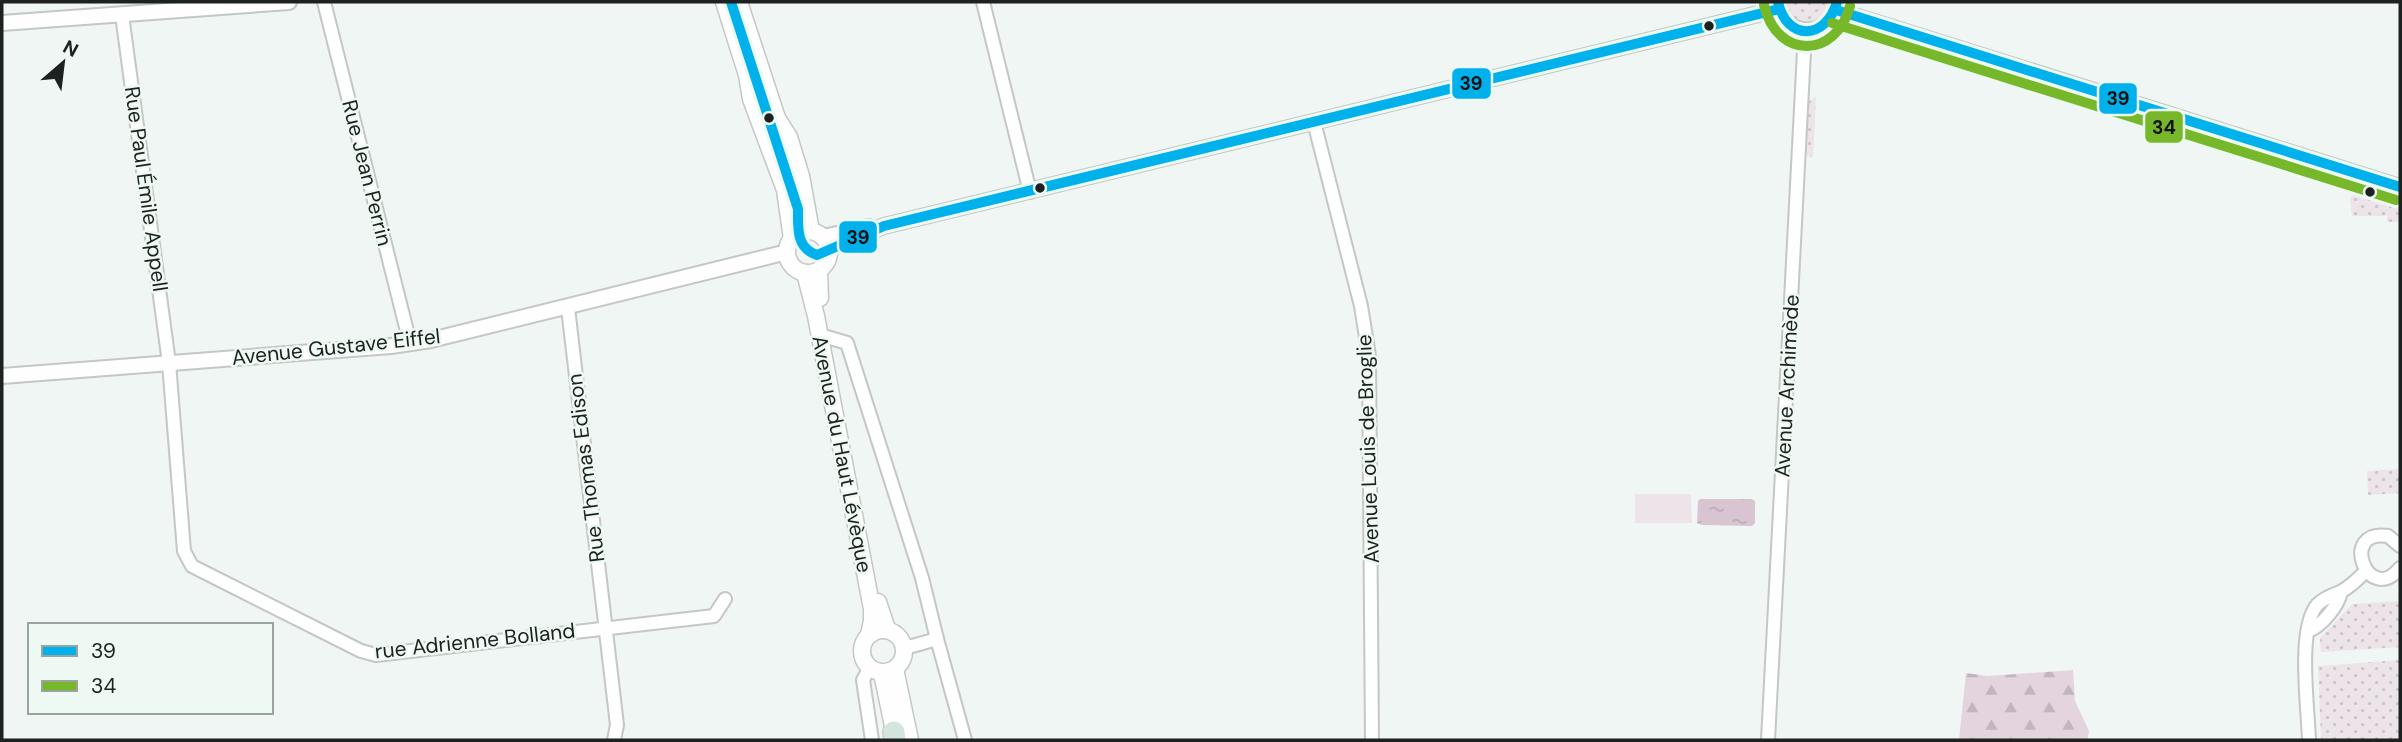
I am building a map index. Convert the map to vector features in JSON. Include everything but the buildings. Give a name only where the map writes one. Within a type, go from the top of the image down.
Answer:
[{"type":"main road","points":[[724,2],[747,75],[751,99],[785,190],[794,268],[812,271],[827,261],[789,137],[777,118],[739,2]]},
{"type":"main road","points":[[790,245],[797,234],[821,239]]},
{"type":"main road","name":"Avenue du Haut Lévèque","points":[[812,271],[818,288],[880,610],[887,629]]},
{"type":"main road","name":"Avenue du Haut Lévèque","points":[[812,271],[816,316],[872,609],[869,635]]},
{"type":"main road","points":[[887,629],[898,636],[905,648],[903,660],[881,669],[865,662],[862,648],[874,631],[887,629]]},
{"type":"main road","points":[[881,669],[899,738]]},
{"type":"street","points":[[2,23],[289,2]]},
{"type":"street","name":"Rue Jean Perrin","points":[[324,2],[410,343]]},
{"type":"street","points":[[984,2],[1030,192]]},
{"type":"street","points":[[821,239],[863,227],[884,226],[1030,192],[1779,5],[1788,24],[1805,32],[1821,29],[1833,18],[1837,6],[2400,187]]},
{"type":"street","name":"Rue Paul Émile Appell","points":[[122,15],[169,363]]},
{"type":"street","name":"Avenue Archimède","points":[[1768,740],[1805,32]]},
{"type":"street","name":"Avenue Louis de Broglie","points":[[1314,122],[1362,306],[1369,356],[1372,740]]},
{"type":"street","name":"Avenue Gustave Eiffel","points":[[2,376],[431,340],[568,308],[790,245]]},
{"type":"street","name":"Rue Thomas Edison","points":[[568,308],[617,725],[614,740]]},
{"type":"street","points":[[827,337],[847,343],[922,578],[965,740]]},
{"type":"street","name":"rue Adrienne Bolland","points":[[169,363],[184,551],[192,566],[361,651],[376,655],[605,628]]},
{"type":"street","points":[[2397,573],[2378,578],[2366,571],[2360,558],[2361,551],[2369,540],[2382,535],[2388,536],[2400,546]]},
{"type":"street","points":[[2309,740],[2305,663],[2308,631],[2319,625],[2337,604],[2341,592],[2366,571]]},
{"type":"street","points":[[605,628],[714,616],[725,599]]},
{"type":"street","points":[[905,648],[937,639]]},
{"type":"street","points":[[872,740],[863,680],[881,669]]},
{"type":"shaded area","points":[[1784,2],[1829,2],[1829,9],[1820,19],[1802,21],[1789,13]]},
{"type":"shaded area","points":[[1816,97],[1813,158],[1807,155],[1804,146],[1809,101]]},
{"type":"shaded area","points":[[2357,189],[2400,203],[2400,222],[2387,222],[2387,216],[2352,216],[2350,199]]},
{"type":"shaded area","points":[[2400,469],[2400,493],[2368,495],[2367,471]]},
{"type":"shaded area","points":[[1635,494],[1691,494],[1692,523],[1635,523]]},
{"type":"shaded area","points":[[2400,601],[2400,647],[2321,652],[2320,638],[2352,604]]},
{"type":"shaded area","points":[[2400,660],[2400,740],[2321,740],[2318,666]]},
{"type":"green space","points":[[2073,670],[2075,701],[2089,731],[2087,740],[1959,740],[1966,673],[1988,676]]},
{"type":"water","points":[[1700,499],[1752,499],[1755,501],[1755,523],[1752,526],[1697,523]]},
{"type":"transit line","name":"39","points":[[731,2],[798,209],[802,242],[805,248],[817,255],[884,226],[1779,9]]},
{"type":"transit line","name":"39","points":[[1778,2],[1789,24],[1798,30],[1807,31],[1824,24],[1832,15],[1837,2]]},
{"type":"transit line","name":"34","points":[[1764,5],[1771,23],[1781,36],[1793,43],[1807,46],[1832,36],[1843,23],[1850,6]]},
{"type":"transit line","name":"39","points":[[1836,10],[2400,187]]},
{"type":"transit line","name":"34","points":[[1832,23],[2396,200]]}]
